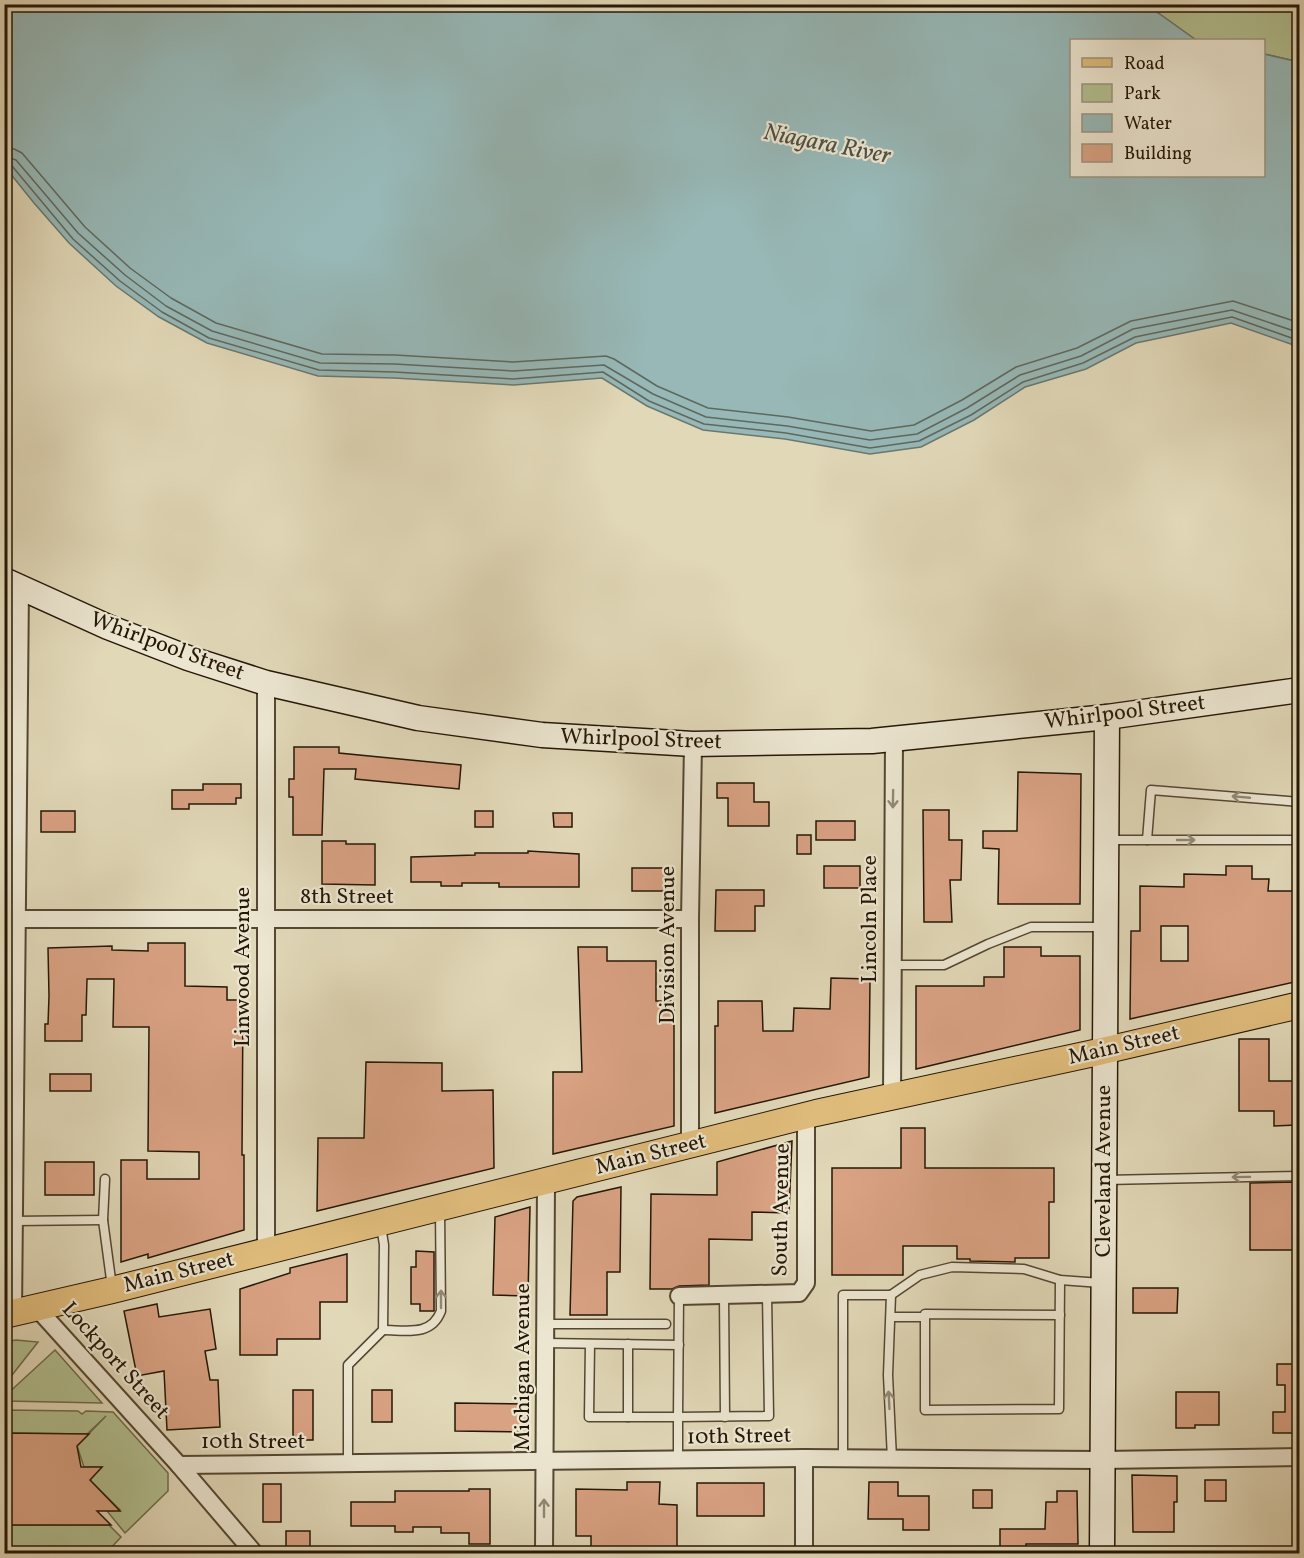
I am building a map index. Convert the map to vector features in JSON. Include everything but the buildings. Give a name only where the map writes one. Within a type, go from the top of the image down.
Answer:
[{"type":"main road","name":"Main Street","points":[[18,1312],[806,1115],[1105,1051],[1299,1005]]},
{"type":"street","name":"Whirlpool Street","points":[[12,584],[108,627],[188,658],[266,682],[374,709],[467,726],[575,738],[693,744],[894,740],[1107,717],[1299,690]]},
{"type":"street","points":[[12,584],[11,919],[14,1221],[18,1312]]},
{"type":"street","name":"Linwood Avenue","points":[[266,682],[266,1251]]},
{"type":"street","name":"Cleveland Avenue","points":[[1102,1554],[1107,717]]},
{"type":"street","name":"Lincoln Place","points":[[892,1098],[894,740]]},
{"type":"street","name":"Division Avenue","points":[[690,1145],[693,744]]},
{"type":"street","name":"8th Street","points":[[11,919],[690,920]]},
{"type":"street","name":"South Avenue","points":[[679,1296],[799,1293],[806,1283],[806,1115]]},
{"type":"street","name":"Michigan Avenue","points":[[544,1554],[546,1181]]},
{"type":"street","name":"Lockport Street","points":[[18,1312],[179,1465],[255,1554]]},
{"type":"street","name":"10th Street","points":[[179,1465],[804,1458],[1102,1460],[1299,1457]]},
{"type":"street","points":[[804,1458],[804,1554]]},
{"type":"lane","points":[[1147,840],[1152,790],[1299,802]]},
{"type":"lane","points":[[1106,840],[1299,840]]},
{"type":"lane","points":[[892,965],[944,965],[1031,927],[1106,927]]},
{"type":"lane","points":[[1104,1180],[1299,1176]]},
{"type":"lane","points":[[105,1179],[103,1220],[112,1290]]},
{"type":"lane","points":[[383,1330],[422,1330],[437,1320],[441,1311],[440,1208]]},
{"type":"lane","points":[[14,1221],[103,1220]]},
{"type":"lane","points":[[348,1464],[348,1365],[383,1330],[384,1245],[380,1223]]},
{"type":"lane","points":[[843,1458],[843,1295],[891,1295],[920,1275],[952,1267],[1024,1269],[1060,1280],[1103,1283]]},
{"type":"lane","points":[[925,1317],[925,1410],[1059,1409],[1060,1280]]},
{"type":"lane","points":[[724,1295],[725,1417]]},
{"type":"lane","points":[[590,1344],[589,1417],[769,1416],[767,1295]]},
{"type":"lane","points":[[891,1295],[888,1375],[892,1459]]},
{"type":"lane","points":[[678,1460],[679,1296]]},
{"type":"lane","points":[[891,1317],[925,1317],[925,1314],[1059,1315]]},
{"type":"lane","points":[[545,1324],[666,1324]]},
{"type":"lane","points":[[545,1343],[679,1345]]},
{"type":"lane","points":[[628,1344],[628,1417]]},
{"type":"green space","points":[[1147,5],[1299,5],[1299,62],[1265,54],[1265,39],[1195,39]]},
{"type":"green space","points":[[16,1340],[38,1342],[5,1384],[5,1342]]},
{"type":"green space","points":[[55,1350],[102,1403],[5,1401],[5,1396]]},
{"type":"green space","points":[[5,1410],[78,1411],[82,1414],[86,1411],[113,1412],[168,1473],[168,1491],[125,1533],[107,1511],[120,1510],[90,1480],[102,1467],[84,1467],[77,1446],[106,1416],[87,1434],[5,1433]]},
{"type":"green space","points":[[5,1525],[109,1525],[121,1537],[110,1549],[5,1548]]},
{"type":"water","name":"Niagara River","points":[[4,5],[1147,5],[1195,39],[1070,39],[1070,177],[1265,177],[1265,54],[1299,62],[1299,347],[1231,323],[1136,343],[1086,369],[1025,387],[974,420],[921,447],[870,454],[785,439],[703,430],[647,406],[602,378],[514,385],[318,376],[207,343],[159,317],[116,286],[69,243],[5,167]]}]
